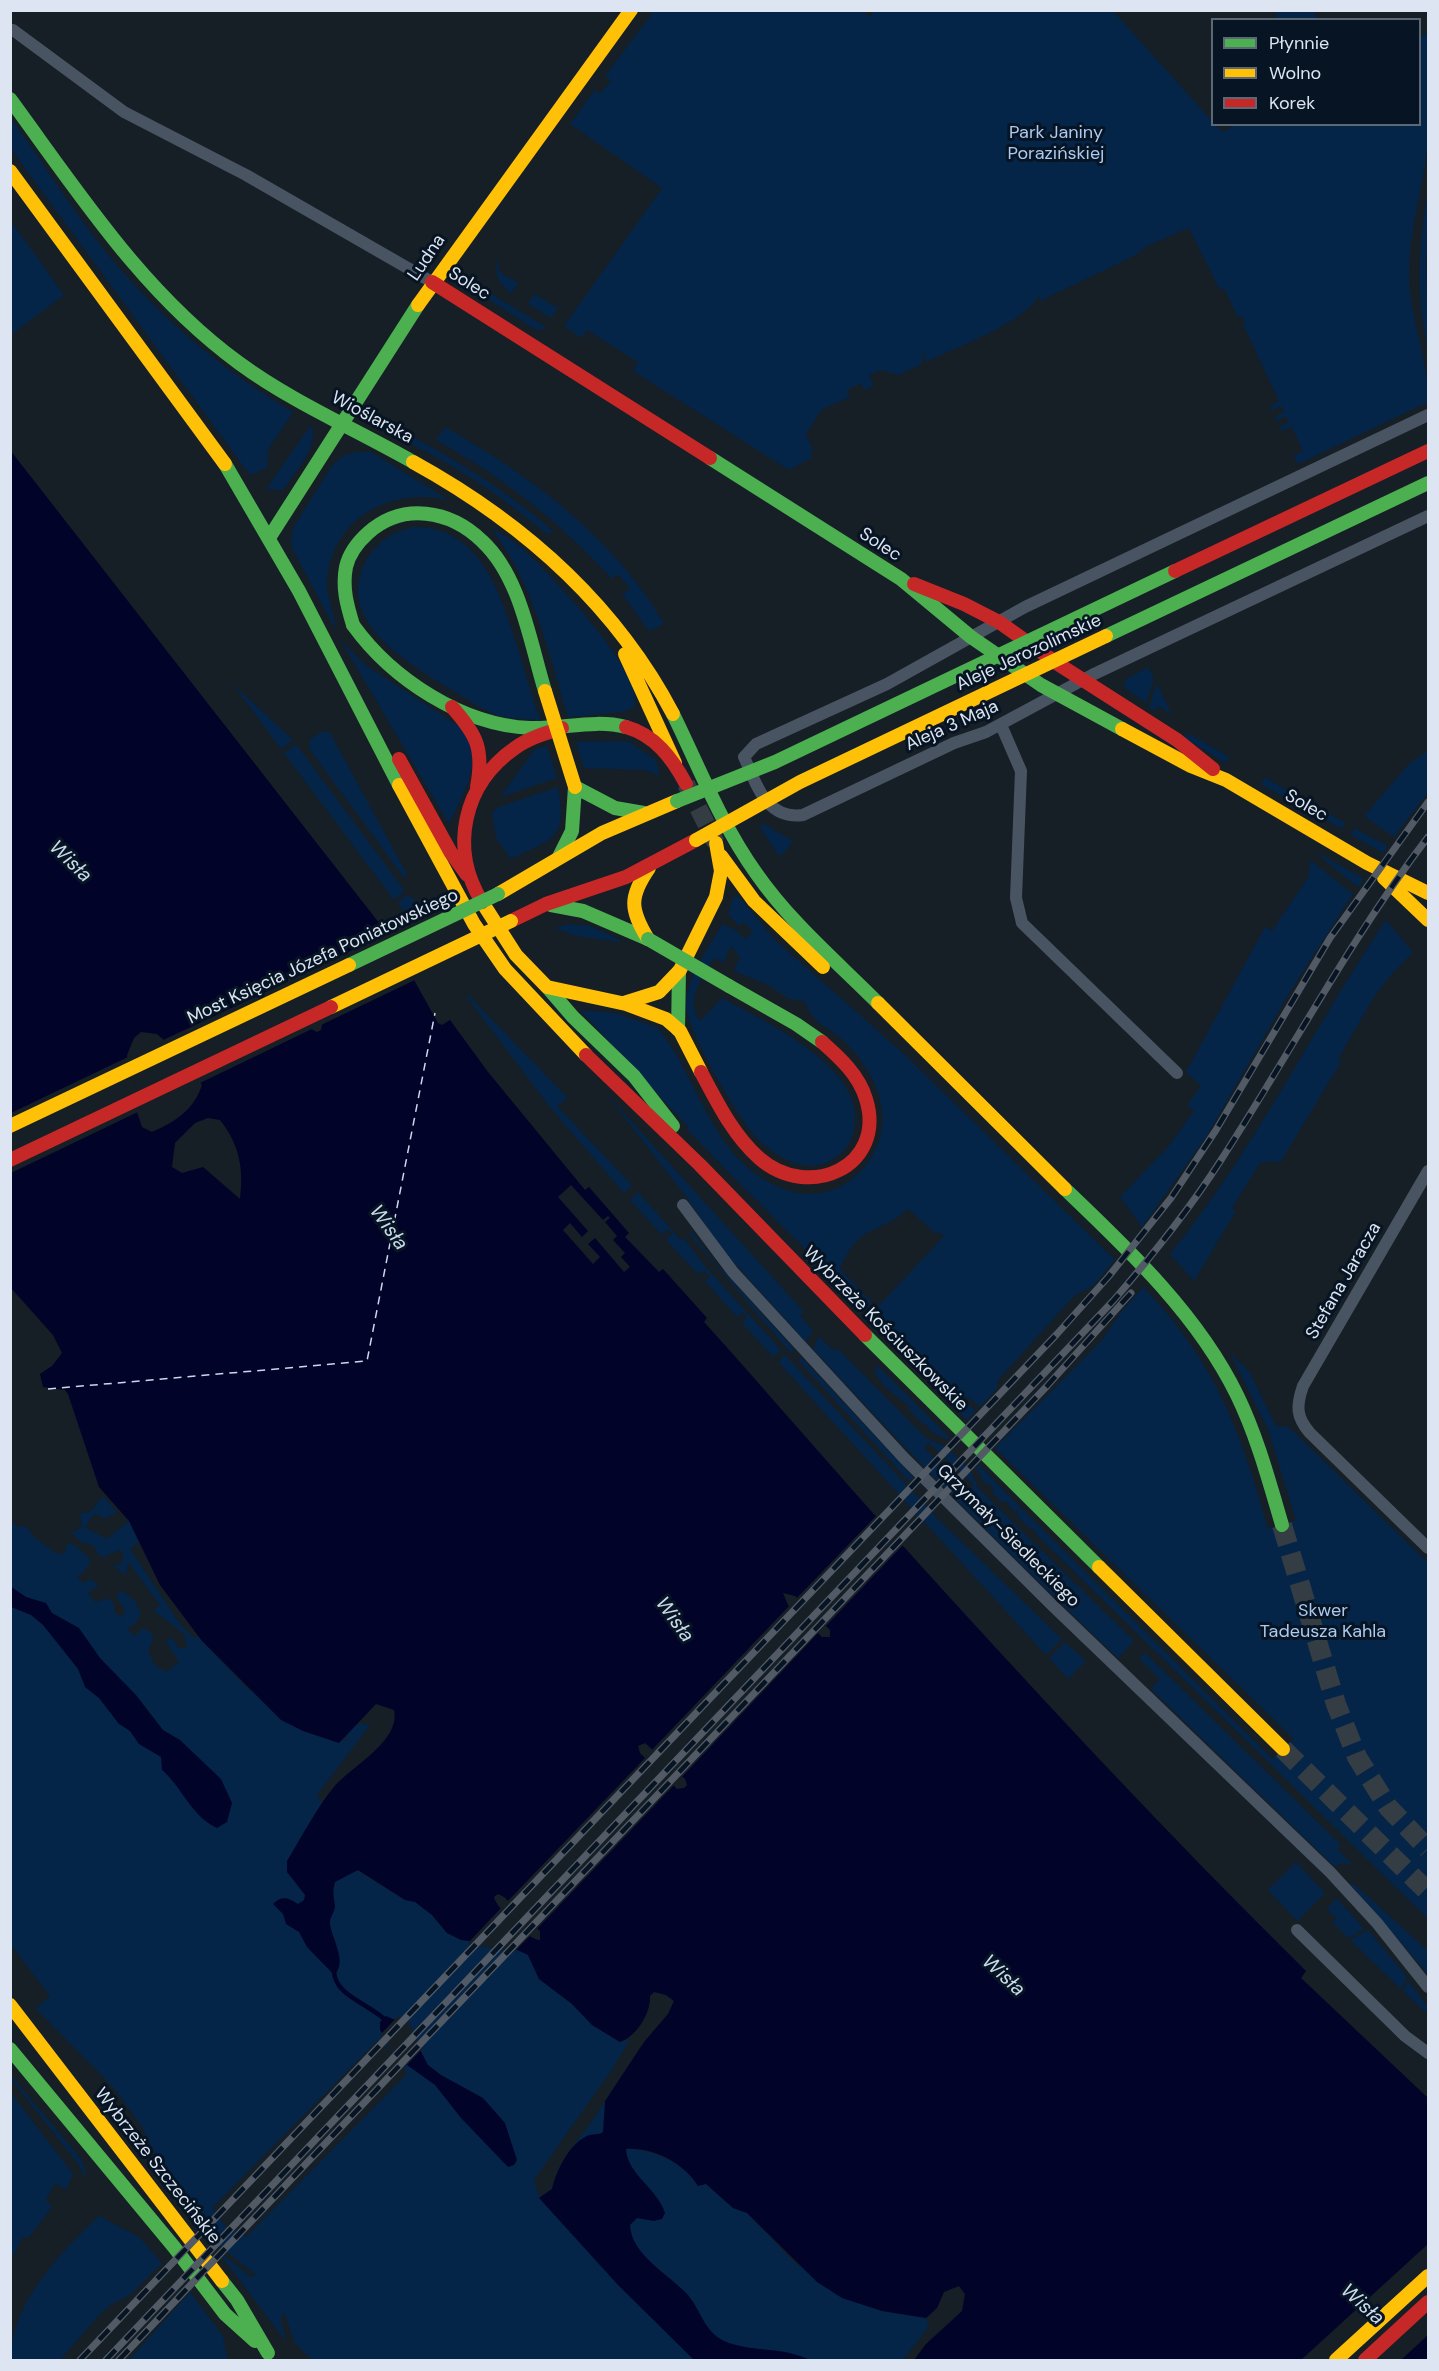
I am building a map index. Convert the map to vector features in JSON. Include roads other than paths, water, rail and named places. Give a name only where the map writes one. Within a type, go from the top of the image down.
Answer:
[{"type":"main road","name":"Ludna","points":[[269,538],[432,282],[631,10]]},
{"type":"main road","name":"Wioślarska","points":[[10,99],[123,252],[171,305],[212,342],[247,368],[343,423],[452,481],[500,513],[555,559],[601,609],[652,676],[731,836],[776,901],[896,1024]]},
{"type":"main road","points":[[10,171],[222,459],[269,538],[344,677],[373,713],[452,853],[468,875],[509,944],[575,1020],[621,1063],[656,1102],[700,1165]]},
{"type":"main road","name":"Solec","points":[[432,282],[901,579],[971,637],[1059,695],[1191,766],[1226,780],[1367,863],[1428,893]]},
{"type":"main road","name":"Aleje Jerozolimskie","points":[[646,813],[775,762],[1428,451]]},
{"type":"main road","name":"Aleje Jerozolimskie","points":[[651,866],[800,782],[1428,483]]},
{"type":"main road","points":[[555,863],[570,840],[575,787],[511,585],[490,549],[469,528],[447,516],[423,511],[393,515],[370,529],[355,545],[345,572],[344,597],[353,625],[368,645],[398,672],[449,704],[509,726],[562,728],[616,725],[633,729],[658,744],[675,763]]},
{"type":"main road","name":"Solec","points":[[901,579],[964,604],[999,622],[1083,681],[1177,740],[1226,780]]},
{"type":"main road","points":[[601,609],[686,784]]},
{"type":"main road","name":"Wybrzeże Kościuszkowskie","points":[[344,677],[391,772],[474,924],[505,969],[536,1005],[700,1165],[913,1384],[1283,1749]]},
{"type":"main road","points":[[449,704],[475,734],[479,745],[481,767],[477,789],[465,818],[462,835],[468,875]]},
{"type":"main road","points":[[477,789],[496,764],[514,748],[562,728]]},
{"type":"main road","points":[[575,787],[615,808],[646,813]]},
{"type":"main road","name":"Most Księcia Józefa Poniatowskiego","points":[[10,1126],[498,894],[555,863],[580,845],[646,813]]},
{"type":"main road","points":[[624,1003],[653,995],[663,989],[679,971],[717,899],[718,850],[754,901],[852,995],[896,1024],[1097,1220],[1162,1288],[1201,1337],[1227,1376],[1244,1409],[1264,1464],[1282,1525]]},
{"type":"main road","name":"Solec","points":[[1367,863],[1428,920]]},
{"type":"main road","points":[[10,1160],[546,904],[606,885],[651,866]]},
{"type":"main road","points":[[648,939],[635,916],[632,905],[636,884],[651,866]]},
{"type":"main road","points":[[546,904],[583,911],[648,939],[819,1039],[847,1066],[862,1091],[869,1116],[866,1139],[853,1160],[832,1174],[815,1179],[796,1178],[767,1165],[748,1148],[733,1128],[678,1030],[662,1019],[624,1003],[548,988]]},
{"type":"main road","points":[[678,1030],[679,971]]},
{"type":"main road","name":"Wybrzeże Szczecińskie","points":[[10,2005],[237,2300],[268,2358]]},
{"type":"main road","name":"Wybrzeże Szczecińskie","points":[[10,2049],[174,2247],[225,2314],[268,2358]]},
{"type":"main road","points":[[1336,2361],[1428,2276]]},
{"type":"main road","points":[[1365,2361],[1428,2302]]},
{"type":"street","name":"Solec","points":[[13,30],[124,112],[246,175],[432,282]]},
{"type":"street","points":[[971,637],[1428,415]]},
{"type":"street","name":"Aleja 3 Maja","points":[[971,637],[887,684],[756,744],[744,757],[767,804],[773,810],[792,816],[803,815],[954,743],[1001,725],[1083,681],[1428,516]]},
{"type":"street","points":[[1001,725],[1021,771],[1017,912],[1022,923],[1177,1073]]},
{"type":"street","name":"Stefana Jaracza","points":[[1428,1172],[1302,1386],[1297,1410],[1299,1419],[1310,1433],[1428,1548]]},
{"type":"street","name":"Grzymały-Siedleckiego","points":[[683,1205],[733,1272],[904,1458],[1053,1606],[1330,1872],[1377,1923],[1428,1987]]},
{"type":"street","points":[[1297,1930],[1405,2036],[1428,2053]]},
{"type":"water","name":"Wisła","points":[[10,450],[390,937],[438,1023],[442,1025],[450,1020],[488,1072],[585,1190],[589,1187],[629,1233],[625,1237],[659,1272],[663,1269],[707,1318],[704,1322],[1002,1654],[1152,1815],[1306,1971],[1301,1978],[1428,2098],[1428,2360],[914,2360],[926,2344],[962,2311],[965,2294],[959,2286],[944,2292],[937,2308],[926,2318],[882,2311],[842,2298],[817,2282],[747,2213],[733,2208],[706,2184],[698,2186],[685,2170],[667,2158],[647,2151],[626,2149],[632,2166],[656,2196],[665,2213],[662,2219],[654,2221],[637,2218],[630,2225],[632,2236],[644,2255],[688,2295],[714,2335],[739,2346],[790,2353],[810,2360],[694,2360],[618,2285],[539,2198],[552,2189],[560,2167],[573,2147],[587,2136],[603,2132],[605,2101],[644,2042],[668,2014],[674,2001],[666,1995],[654,1992],[650,1996],[648,2010],[637,2030],[620,2042],[592,2025],[572,2004],[539,1979],[528,1955],[509,1946],[461,1940],[447,1933],[432,1915],[415,1902],[405,1900],[358,1870],[335,1882],[334,1886],[335,1906],[330,1924],[340,1964],[334,1975],[307,1947],[299,1932],[286,1924],[283,1914],[273,1904],[282,1899],[298,1904],[304,1900],[305,1895],[287,1872],[287,1861],[315,1813],[334,1787],[383,1742],[394,1721],[394,1710],[376,1704],[339,1743],[303,1731],[281,1720],[202,1641],[160,1585],[129,1521],[99,1487],[68,1394],[65,1390],[43,1387],[40,1374],[52,1366],[62,1353],[53,1335],[11,1288]],"holes":[[[293,973],[299,976],[322,1025],[321,1030],[317,1032],[311,1029],[288,981],[288,975]],[[141,1032],[157,1034],[179,1053],[202,1085],[189,1108],[176,1119],[152,1132],[142,1127],[135,1106],[127,1055],[134,1038]],[[208,1118],[220,1120],[232,1138],[239,1157],[240,1199],[203,1167],[182,1173],[172,1167],[175,1143],[195,1123]],[[783,1593],[795,1596],[830,1630],[830,1637],[822,1637],[788,1605]],[[645,1743],[685,1779],[687,1785],[677,1789],[640,1753],[638,1746]],[[498,1894],[504,1897],[540,1931],[540,1940],[521,1930],[494,1897]]]},
{"type":"water","points":[[10,1586],[26,1597],[46,1603],[52,1613],[79,1628],[100,1658],[136,1695],[163,1730],[180,1740],[221,1779],[232,1803],[227,1822],[217,1828],[193,1809],[162,1770],[161,1757],[139,1744],[130,1731],[119,1724],[99,1698],[85,1687],[78,1669],[43,1625],[31,1615],[11,1607]]},
{"type":"water","points":[[386,2016],[407,2025],[428,2065],[441,2075],[483,2098],[505,2123],[517,2160],[514,2165],[508,2167],[461,2118],[435,2085],[400,2060],[380,2030],[380,2022]]},
{"type":"waterway","points":[[334,1971],[341,1988],[388,2023]]},
{"type":"tunnel","points":[[686,784],[716,843]]},
{"type":"tunnel","points":[[1282,1525],[1336,1704],[1357,1757],[1388,1807],[1428,1849]]},
{"type":"tunnel","points":[[1283,1749],[1428,1892]]},
{"type":"railway","points":[[80,2360],[1057,1334],[1109,1276],[1171,1198],[1216,1130],[1330,938],[1428,802]]},
{"type":"railway","points":[[106,2360],[1113,1301],[1170,1232],[1209,1179],[1373,915],[1428,837]]},
{"type":"railway","points":[[119,2360],[1047,1386],[1131,1293]]},
{"type":"park label","name":"Park Janiny Porazińskiej","points":[[1056,143]]},
{"type":"park label","name":"Skwer Tadeusza Kahla","points":[[1323,1621]]}]
